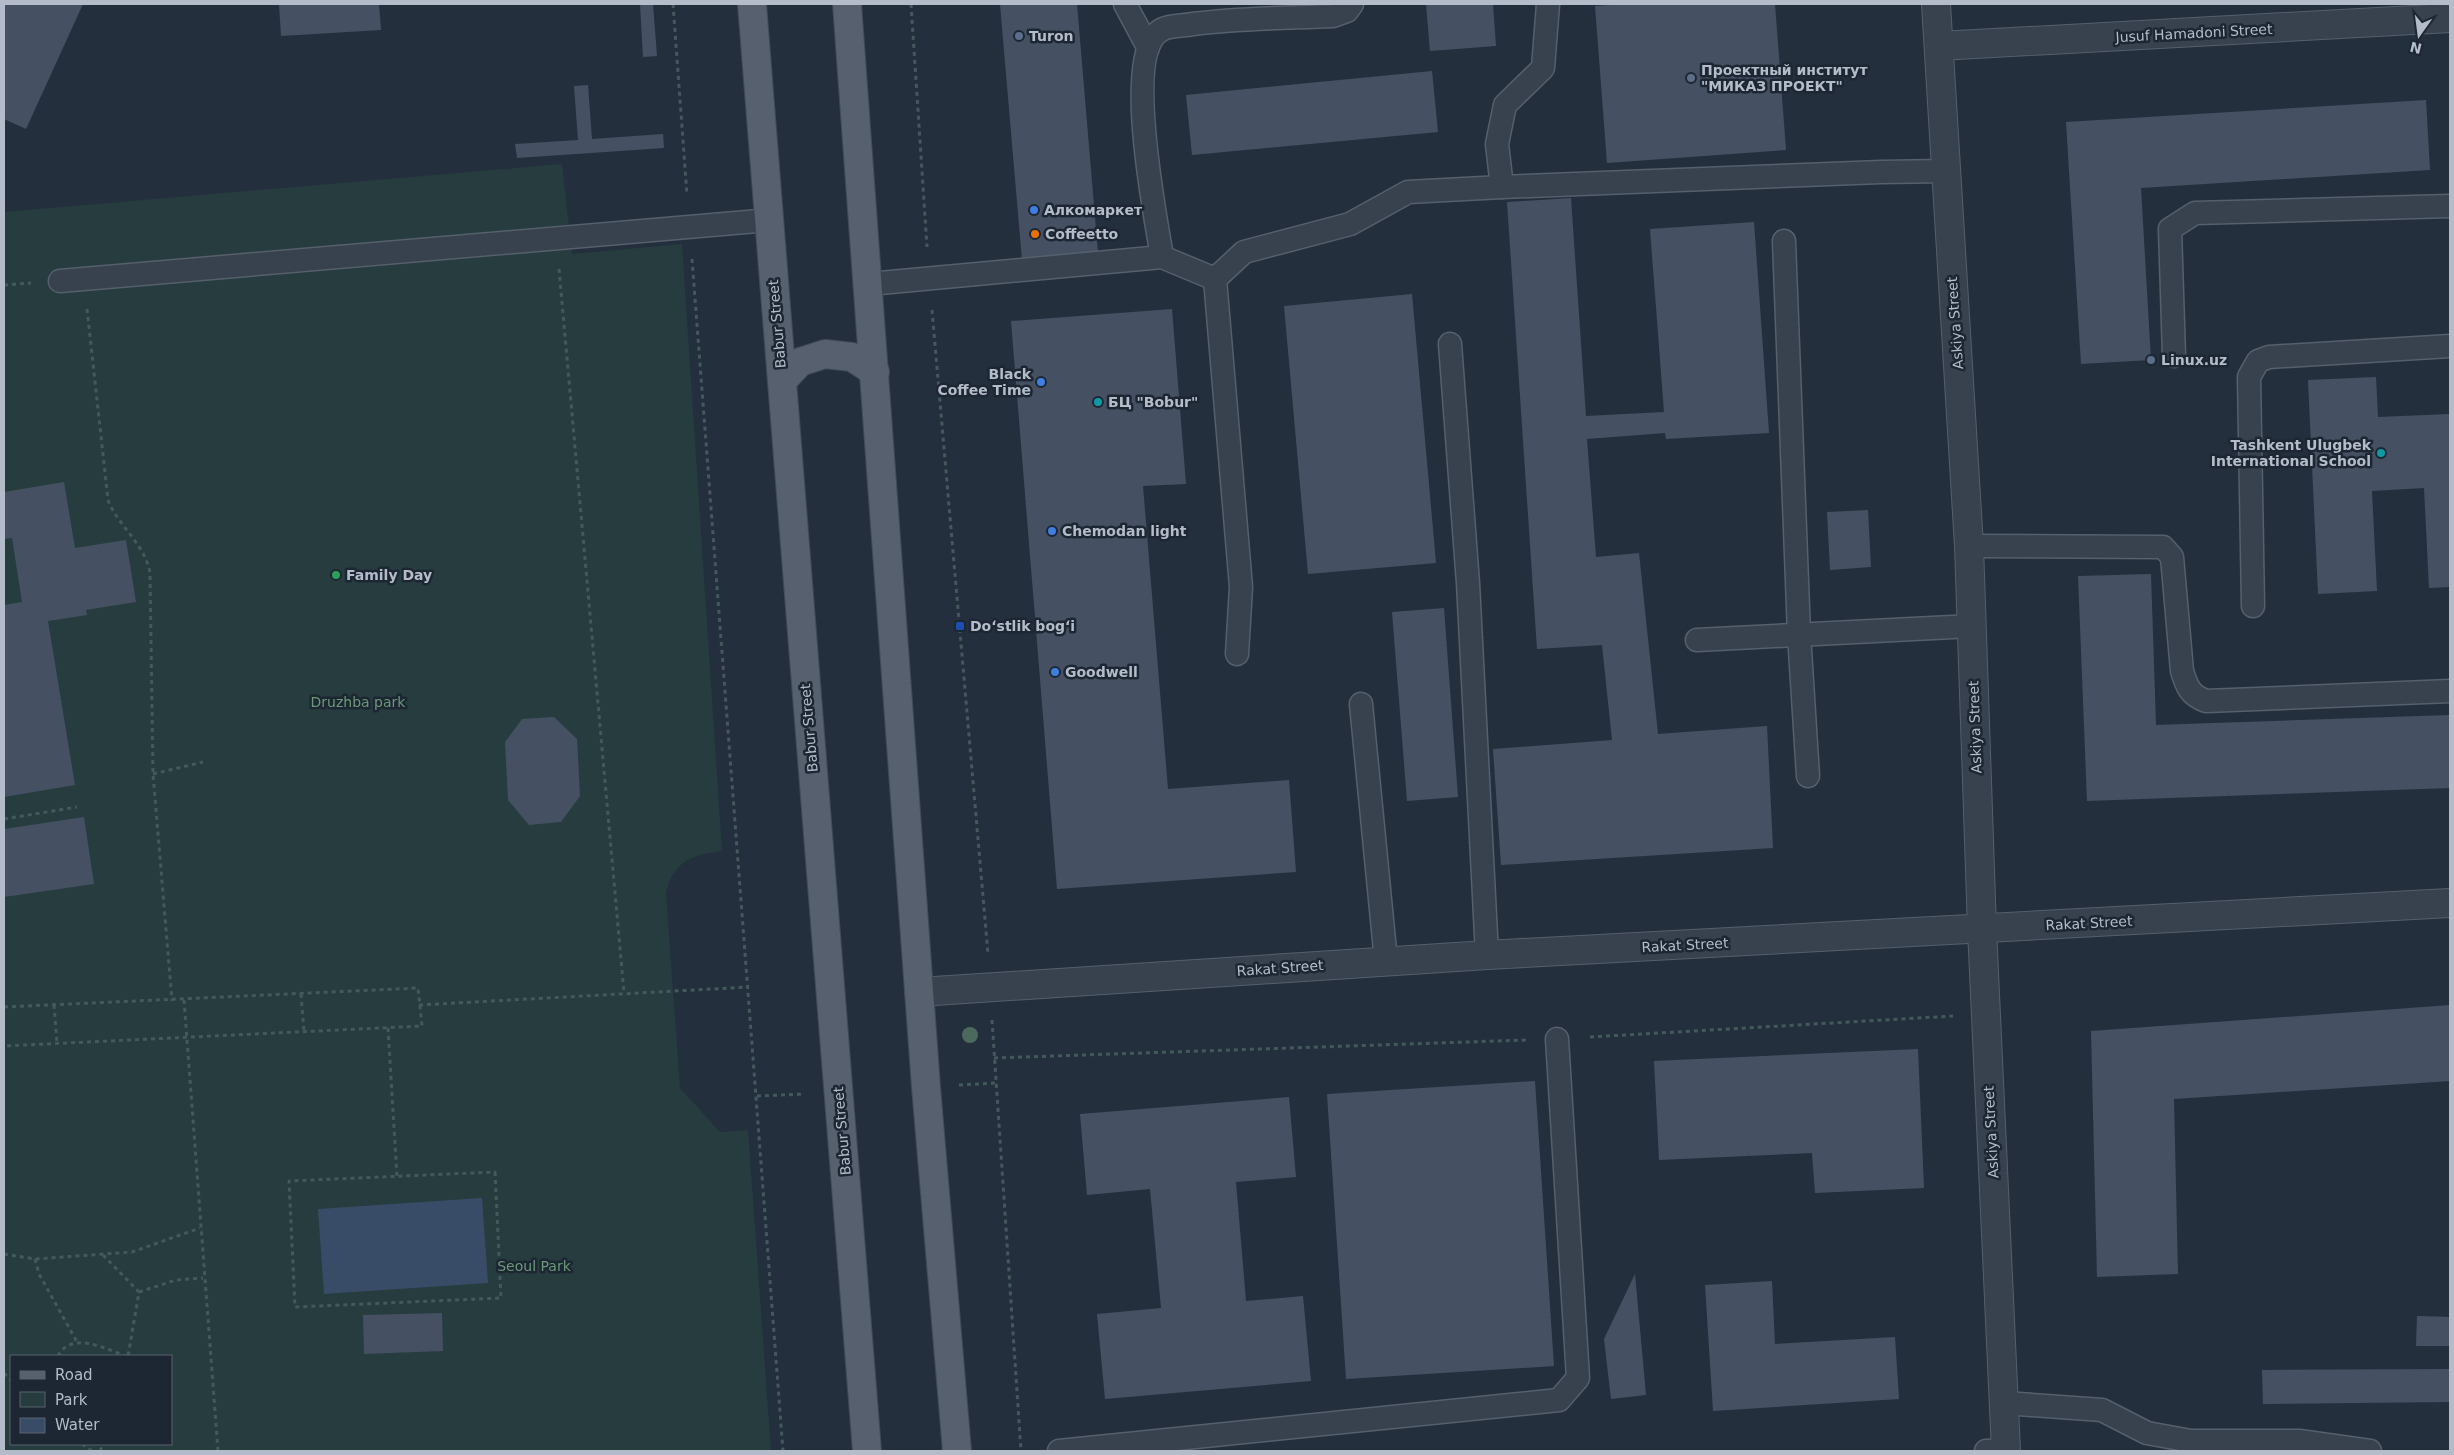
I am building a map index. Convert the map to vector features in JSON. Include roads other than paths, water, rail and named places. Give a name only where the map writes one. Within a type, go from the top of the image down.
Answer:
[{"type":"main road","name":"Babur Street","points":[[752,4],[867,1451]]},
{"type":"main road","points":[[847,4],[919,992],[957,1451]]},
{"type":"main road","points":[[782,381],[800,362],[825,354],[852,357],[875,372]]},
{"type":"street","name":"Askiya Street","points":[[1936,4],[1969,546],[1982,929],[2004,1403],[1999,1451]]},
{"type":"street","name":"Jusuf Hamadoni Street","points":[[1939,46],[2450,18]]},
{"type":"street","name":"Rakat Street","points":[[919,992],[1488,955],[2450,903]]},
{"type":"lane","points":[[1125,4],[1148,47]]},
{"type":"lane","points":[[1162,257],[1143,132],[1144,72],[1148,47],[1154,35],[1164,28],[1212,22],[1333,16],[1347,11],[1352,4]]},
{"type":"lane","points":[[1502,188],[1497,144],[1505,105],[1543,68],[1548,4]]},
{"type":"lane","points":[[1215,279],[1244,252],[1350,224],[1408,192],[1945,171]]},
{"type":"lane","points":[[2174,356],[2170,228],[2195,213],[2450,206]]},
{"type":"lane","points":[[60,281],[769,220]]},
{"type":"lane","points":[[1784,241],[1798,634],[1808,776]]},
{"type":"lane","points":[[868,284],[929,280],[1162,257],[1215,279]]},
{"type":"lane","points":[[1215,279],[1241,587],[1237,654]]},
{"type":"lane","points":[[1450,344],[1468,583],[1488,955]]},
{"type":"lane","points":[[2254,606],[2249,377],[2258,361],[2269,357],[2450,346]]},
{"type":"lane","points":[[1969,546],[2163,547],[2172,557],[2182,671],[2186,687],[2194,696],[2206,701],[2450,691]]},
{"type":"lane","points":[[1697,640],[1972,626]]},
{"type":"lane","points":[[1362,704],[1386,961]]},
{"type":"lane","points":[[1059,1451],[1559,1400],[1578,1378],[1557,1039]]},
{"type":"lane","points":[[2004,1403],[2102,1410],[2147,1433],[2209,1446],[2299,1441],[2370,1451]]},
{"type":"water","points":[[482,1198],[488,1283],[324,1294],[318,1209]]},
{"type":"place","name":"Turon","points":[[1019,36]]},
{"type":"place","name":"Проектный институт \"МИКАЗ ПРОЕКТ\"","points":[[1691,78]]},
{"type":"place","name":"Алкомаркет","points":[[1034,210]]},
{"type":"place","name":"Coffeetto","points":[[1035,234]]},
{"type":"place","name":"Linux.uz","points":[[2151,360]]},
{"type":"place","name":"Black Coffee Time","points":[[1041,382]]},
{"type":"place","name":"БЦ \"Bobur\"","points":[[1098,402]]},
{"type":"place","name":"Tashkent Ulugbek International School","points":[[2381,453]]},
{"type":"place","name":"Chemodan light","points":[[1052,531]]},
{"type":"place","name":"Family Day","points":[[336,575]]},
{"type":"place","name":"Doʻstlik bogʻi","points":[[960,626]]},
{"type":"place","name":"Goodwell","points":[[1055,672]]},
{"type":"park label","name":"Druzhba park","points":[[358,702]]},
{"type":"park label","name":"Seoul Park","points":[[534,1266]]}]
